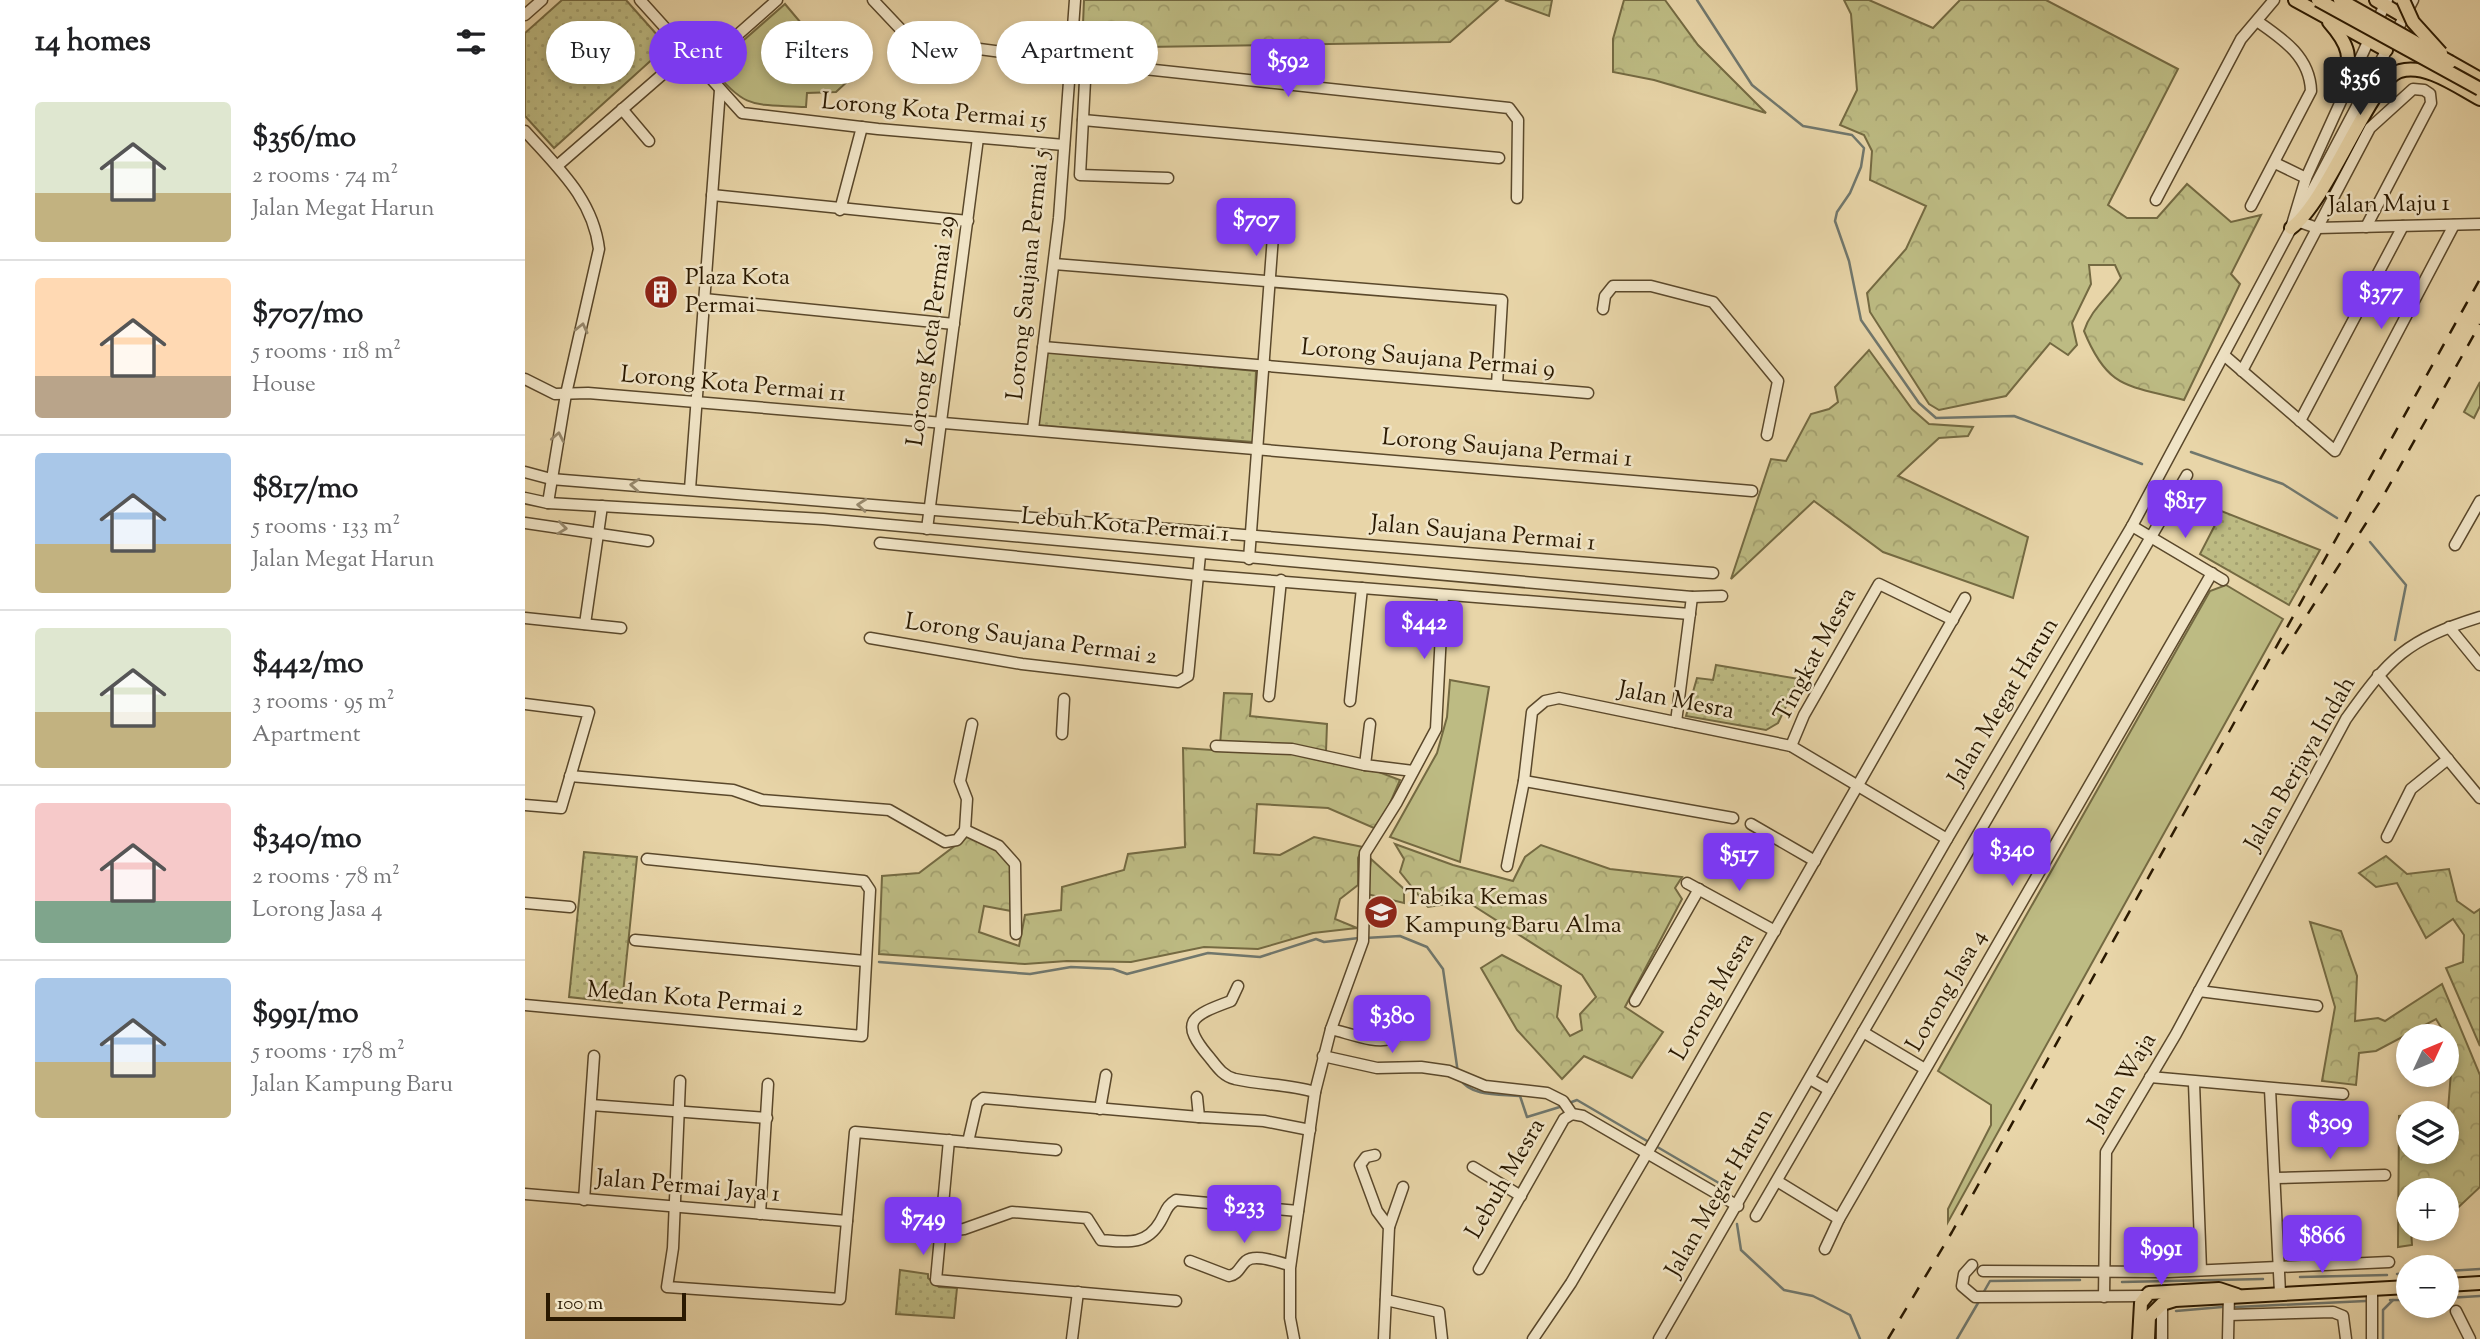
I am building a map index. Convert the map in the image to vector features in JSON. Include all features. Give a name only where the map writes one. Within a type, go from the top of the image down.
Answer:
[{"type":"main road","points":[[2295,0],[2386,51]]},
{"type":"main road","points":[[2318,0],[2480,89]]},
{"type":"main road","points":[[2340,0],[2480,79]]},
{"type":"main road","points":[[2403,0],[2413,22],[2450,62]]},
{"type":"main road","points":[[2383,2],[2405,16]]},
{"type":"main road","points":[[2322,14],[2346,41],[2349,63],[2346,88]]},
{"type":"main road","points":[[2296,225],[2349,144],[2382,86],[2402,71],[2431,74],[2480,99]]},
{"type":"main road","points":[[2459,1284],[2480,1283]]},
{"type":"main road","points":[[2148,1339],[2149,1317],[2162,1304],[2175,1300],[2396,1288]]},
{"type":"main road","points":[[2139,1339],[2139,1312],[2144,1296],[2157,1291],[2219,1289],[2232,1295]]},
{"type":"street","points":[[525,15],[542,0]]},
{"type":"street","points":[[747,27],[777,0]]},
{"type":"street","points":[[873,0],[907,36],[919,41],[996,51]]},
{"type":"street","name":"Lorong Saujana Permai 5","points":[[1073,21],[1075,0]]},
{"type":"street","points":[[2156,200],[2241,38],[2274,0]]},
{"type":"street","name":"Jalan Megat Harun","points":[[1659,1339],[1947,839],[2132,526],[2296,225],[2413,0]]},
{"type":"street","name":"Lorong Kota Permai 15","points":[[647,2],[662,21]]},
{"type":"street","name":"Jalan Megat Harun","points":[[2296,225],[2307,178],[2369,41],[2383,2]]},
{"type":"street","points":[[2251,206],[2311,91],[2311,80],[2293,45],[2257,22]]},
{"type":"street","points":[[1158,70],[1509,108],[1518,120],[1517,198]]},
{"type":"street","points":[[557,166],[651,84]]},
{"type":"street","name":"Lorong Kota Permai 15","points":[[715,84],[742,113],[1064,145]]},
{"type":"street","name":"Lorong Saujana Permai 5","points":[[1033,429],[1054,264],[1068,84]]},
{"type":"street","points":[[1085,84],[1080,175],[1168,178]]},
{"type":"street","points":[[2242,371],[2370,128],[2413,89],[2424,90],[2430,94],[2431,103],[2366,227]]},
{"type":"street","points":[[690,489],[720,90]]},
{"type":"street","points":[[622,109],[649,141]]},
{"type":"street","points":[[1083,120],[1499,158]]},
{"type":"street","points":[[840,209],[862,127]]},
{"type":"street","points":[[525,131],[582,195],[597,229],[600,249],[566,394],[548,503]]},
{"type":"street","name":"Lorong Kota Permai 29","points":[[927,530],[978,138]]},
{"type":"street","points":[[2275,163],[2307,178]]},
{"type":"street","points":[[712,195],[968,221]]},
{"type":"street","name":"Jalan Maju 1","points":[[2296,225],[2317,228],[2480,224]]},
{"type":"street","points":[[2225,356],[2335,451],[2454,225]]},
{"type":"street","points":[[2300,421],[2403,226]]},
{"type":"street","points":[[1249,559],[1273,236]]},
{"type":"street","points":[[1054,264],[1502,300],[1497,385]]},
{"type":"street","points":[[1603,309],[1605,296],[1613,286],[1651,286],[1713,302],[1778,381],[1767,435]]},
{"type":"street","points":[[704,299],[954,324]]},
{"type":"street","name":"Lorong Saujana Permai 9","points":[[1044,347],[1588,393]]},
{"type":"street","name":"Lorong Kota Permai 11","points":[[525,379],[546,391],[566,394],[1033,429]]},
{"type":"street","name":"Lorong Saujana Permai 1","points":[[1033,429],[1752,491]]},
{"type":"street","name":"Lebuh Kota Permai 1","points":[[525,472],[551,479],[1250,537]]},
{"type":"street","name":"Jalan Megat Harun","points":[[1756,1216],[2187,475]]},
{"type":"street","name":"Lebuh Kota Permai 1","points":[[525,498],[548,503],[823,519],[1200,555],[1692,597],[1723,596]]},
{"type":"street","points":[[2455,545],[2480,501]]},
{"type":"street","points":[[585,624],[602,506]]},
{"type":"street","points":[[525,523],[648,541]]},
{"type":"street","points":[[2132,526],[2223,580]]},
{"type":"street","name":"Jalan Saujana Permai 1","points":[[1250,537],[1713,573]]},
{"type":"street","points":[[880,543],[1198,575],[1690,614]]},
{"type":"street","name":"Lorong Saujana Permai 2","points":[[870,638],[1022,664],[1178,682],[1188,676],[1200,555]]},
{"type":"street","name":"Lorong Jasa 4","points":[[1825,1249],[1839,1219],[2212,573]]},
{"type":"street","points":[[1269,696],[1281,580]]},
{"type":"street","name":"Tingkat Mesra","points":[[1791,746],[1804,715],[1879,584],[1884,583],[1953,620]]},
{"type":"street","points":[[1350,701],[1362,588]]},
{"type":"street","points":[[1294,1339],[1290,1318],[1290,1265],[1315,1092],[1331,1029],[1363,941],[1365,853],[1436,729],[1443,594]]},
{"type":"street","points":[[1676,722],[1692,597]]},
{"type":"street","name":"Lorong Mesra","points":[[1533,1339],[1570,1283],[1651,1146],[1965,598]]},
{"type":"street","name":"Jalan Berjaya Indah","points":[[2245,905],[2346,719],[2378,675],[2410,644],[2480,617]]},
{"type":"street","points":[[525,618],[621,628]]},
{"type":"street","points":[[2449,627],[2480,665]]},
{"type":"street","points":[[2378,675],[2480,798]]},
{"type":"street","name":"Jalan Mesra","points":[[1507,866],[1524,780],[1532,712],[1545,701],[1559,698],[1791,746],[1947,839]]},
{"type":"street","points":[[1062,734],[1065,699]]},
{"type":"street","points":[[525,704],[589,712],[561,808],[525,806]]},
{"type":"street","points":[[571,776],[733,790],[762,800],[889,810],[945,842],[957,840],[965,830],[967,799],[960,781],[972,724]]},
{"type":"street","points":[[1365,765],[1370,724]]},
{"type":"street","points":[[1216,746],[1292,749],[1365,765],[1413,771]]},
{"type":"street","points":[[2387,837],[2411,789],[2448,759]]},
{"type":"street","points":[[1524,780],[1733,818]]},
{"type":"street","points":[[1751,824],[1815,861]]},
{"type":"street","points":[[965,830],[999,845],[1015,864],[1016,934]]},
{"type":"street","points":[[635,940],[865,961],[870,890],[864,881],[647,859]]},
{"type":"street","points":[[1687,883],[1775,931]]},
{"type":"street","points":[[1635,1001],[1699,889]]},
{"type":"street","points":[[525,904],[570,907]]},
{"type":"street","name":"Jalan Waja","points":[[2104,1297],[2106,1152],[2199,992],[2245,905]]},
{"type":"street","name":"Medan Kota Permai 2","points":[[525,1005],[862,1036],[865,961]]},
{"type":"street","points":[[1238,986],[1236,996],[1231,1001],[1208,1010],[1195,1020],[1191,1028],[1192,1038],[1223,1073],[1234,1079],[1292,1084],[1315,1092]]},
{"type":"street","points":[[2199,992],[2317,1006]]},
{"type":"street","points":[[1331,1029],[1374,1040],[1391,1040],[1405,1032],[1423,1002]]},
{"type":"street","points":[[1863,1032],[1925,1069]]},
{"type":"street","points":[[584,1200],[594,1056]]},
{"type":"street","points":[[1324,1056],[1377,1068],[1422,1067],[1458,1074],[1485,1086],[1547,1093],[1583,1116],[1651,1146],[1738,1206]]},
{"type":"street","points":[[1100,1109],[1106,1075]]},
{"type":"street","points":[[2150,1077],[2194,1083],[2343,1094]]},
{"type":"street","points":[[1810,1079],[1829,1090]]},
{"type":"street","points":[[680,1081],[667,1287],[841,1299],[855,1132],[1056,1150]]},
{"type":"street","points":[[2194,1083],[2201,1270]]},
{"type":"street","points":[[760,1214],[768,1084]]},
{"type":"street","points":[[2270,1089],[2280,1293]]},
{"type":"street","points":[[1197,1097],[1199,1117]]},
{"type":"street","points":[[968,1142],[977,1103],[983,1098],[1264,1121],[1310,1130]]},
{"type":"street","points":[[591,1105],[767,1118]]},
{"type":"street","name":"Lebuh Mesra","points":[[1479,1269],[1564,1119],[1567,1107]]},
{"type":"street","points":[[949,1140],[936,1280],[1176,1301]]},
{"type":"street","points":[[1375,1155],[1366,1157],[1360,1165],[1377,1210],[1389,1227]]},
{"type":"street","points":[[1473,1167],[1521,1196]]},
{"type":"street","points":[[2276,1178],[2385,1175]]},
{"type":"street","points":[[1776,1181],[1839,1219]]},
{"type":"street","points":[[1384,1339],[1389,1227],[1403,1187]]},
{"type":"street","name":"Jalan Permai Jaya 1","points":[[525,1194],[847,1221]]},
{"type":"street","points":[[939,1233],[964,1229],[1012,1212],[1087,1218],[1101,1240],[1134,1243],[1156,1228],[1167,1205],[1176,1200],[1298,1211]]},
{"type":"street","points":[[1190,1261],[1229,1276],[1235,1275],[1248,1259],[1290,1265]]},
{"type":"street","points":[[1983,1271],[2201,1270],[2389,1262]]},
{"type":"street","points":[[1972,1265],[1964,1274],[1962,1286],[1975,1297],[2144,1296]]},
{"type":"street","points":[[2372,1289],[2372,1339]]},
{"type":"street","points":[[1072,1339],[1078,1292]]},
{"type":"street","points":[[2228,1339],[2232,1295]]},
{"type":"street","points":[[1386,1300],[1439,1312],[1442,1339]]},
{"type":"street","points":[[2162,1304],[2162,1339]]},
{"type":"street","points":[[2229,1315],[2333,1311],[2343,1316],[2346,1339]]},
{"type":"street","points":[[2459,1317],[2470,1339]]},
{"type":"green space","points":[[562,0],[626,0],[649,26],[649,62],[635,75],[635,21],[546,21],[546,84],[625,84],[554,148],[525,116],[525,33]]},
{"type":"green space","points":[[1084,0],[1498,0],[1450,42],[1158,47],[1158,21],[1083,21]]},
{"type":"green space","points":[[1505,0],[1552,0],[1549,16]]},
{"type":"green space","points":[[1624,0],[1665,0],[1698,45],[1766,113],[1654,80],[1613,72],[1613,39]]},
{"type":"green space","points":[[1844,0],[1869,0],[1933,28],[1960,0],[2046,0],[2178,69],[2108,205],[2127,218],[2157,218],[2187,184],[2231,222],[2261,215],[2231,274],[2240,284],[2184,400],[2122,382],[2102,365],[2084,331],[2095,310],[2121,278],[2115,265],[2089,265],[2091,284],[2072,323],[2077,345],[2068,355],[2050,343],[2006,396],[1939,410],[1929,404],[1870,312],[1867,293],[1906,249],[1926,206],[1870,180],[1872,151],[1864,135],[1840,125],[1857,90],[1851,14]]},
{"type":"green space","points":[[785,4],[799,21],[766,21]]},
{"type":"green space","points":[[761,25],[761,84],[845,84],[836,92],[807,93],[806,107],[763,105],[743,98],[726,84],[747,84],[747,37]]},
{"type":"green space","points":[[1869,350],[1912,409],[1929,424],[1973,427],[1968,436],[1939,438],[1898,476],[2028,537],[2013,598],[1883,552],[1814,501],[1731,579],[1771,459],[1786,461],[1811,414],[1829,409],[1838,402],[1835,387]]},
{"type":"green space","points":[[1040,351],[1256,371],[1253,442],[1035,425]]},
{"type":"green space","points":[[2480,382],[2480,406],[2474,418],[2464,412]]},
{"type":"green space","points":[[2206,505],[2320,550],[2289,605],[2200,554],[2215,525],[2200,516]]},
{"type":"green space","points":[[2226,585],[2283,619],[1948,1222],[1948,1209],[1991,1125],[1991,1105],[1938,1071],[2210,591]]},
{"type":"green space","points":[[1716,665],[1799,679],[1778,723],[1766,730],[1686,716],[1697,678],[1713,680]]},
{"type":"green space","points":[[1450,680],[1489,687],[1460,862],[1390,837],[1437,753],[1447,717]]},
{"type":"green space","points":[[1224,693],[1252,694],[1250,716],[1327,724],[1326,752],[1400,780],[1388,808],[1374,828],[1328,808],[1257,804],[1254,853],[1280,855],[1314,837],[1363,847],[1358,858],[1358,885],[1340,899],[1335,919],[1357,928],[1313,933],[1258,949],[1204,947],[1131,962],[1067,961],[1025,964],[879,954],[882,876],[919,873],[968,836],[997,849],[1010,864],[1011,911],[984,906],[979,932],[1019,946],[1025,915],[1061,910],[1062,887],[1124,870],[1128,854],[1185,847],[1183,748],[1212,750],[1220,745]]},
{"type":"green space","points":[[1395,844],[1453,865],[1513,881],[1525,857],[1541,845],[1610,869],[1682,877],[1675,888],[1682,899],[1625,1007],[1663,1032],[1632,1078],[1584,1056],[1562,1079],[1517,1030],[1481,968],[1502,955],[1561,986],[1557,1017],[1570,1036],[1582,1030],[1580,1014],[1596,997],[1582,975],[1466,901],[1428,907],[1400,872],[1404,859]]},
{"type":"green space","points":[[584,852],[637,857],[622,1003],[569,997]]},
{"type":"green space","points":[[2386,856],[2407,874],[2449,869],[2457,901],[2474,913],[2480,909],[2480,1046],[2446,968],[2463,962],[2464,935],[2453,919],[2426,938],[2397,883],[2376,887],[2359,873]]},
{"type":"green space","points":[[1371,859],[1404,889],[1404,903],[1367,894]]},
{"type":"green space","points":[[2310,922],[2341,931],[2357,976],[2355,1021],[2378,1018],[2385,1021],[2442,984],[2459,1024],[2439,1024],[2436,1019],[2427,1024],[2396,1024],[2396,1040],[2376,1051],[2359,1053],[2356,1085],[2322,1081],[2335,1007]]},
{"type":"green space","points":[[2459,1025],[2480,1075],[2480,1187],[2459,1207],[2459,1178],[2399,1178],[2399,1164],[2459,1164],[2459,1101],[2449,1101],[2450,1087],[2459,1087]]},
{"type":"green space","points":[[2398,1241],[2412,1241],[2412,1245],[2398,1247]]},
{"type":"green space","points":[[900,1270],[928,1274],[928,1278],[939,1287],[957,1288],[954,1318],[896,1314]]},
{"type":"waterway","points":[[1697,0],[1752,85],[1803,126],[1852,135],[1864,148],[1861,167],[1850,193],[1837,212],[1835,221],[1849,261],[1861,320],[1919,403],[1936,418],[2014,416],[2142,464]]},
{"type":"waterway","points":[[2191,452],[2283,484],[2337,518]]},
{"type":"waterway","points":[[2370,542],[2406,585],[2395,640]]},
{"type":"waterway","points":[[1365,938],[1400,936],[1427,947],[1443,969],[1458,1073]]},
{"type":"waterway","points":[[879,962],[1030,974],[1071,967],[1113,969],[1127,974],[1208,953],[1260,957],[1316,939],[1324,942],[1359,938]]},
{"type":"waterway","points":[[1460,1079],[1465,1085],[1479,1092],[1520,1096],[1527,1117],[1563,1106]]},
{"type":"waterway","points":[[1569,1103],[1577,1100],[1724,1186]]},
{"type":"waterway","points":[[1737,1224],[1741,1250],[1784,1290],[1813,1296],[1850,1315],[1860,1339]]},
{"type":"waterway","points":[[2459,1270],[2480,1269]]},
{"type":"waterway","points":[[2300,1277],[2387,1275]]},
{"type":"waterway","points":[[2122,1282],[2263,1279]]},
{"type":"waterway","points":[[1982,1295],[1990,1281],[2080,1280]]},
{"type":"waterway","points":[[2459,1297],[2480,1296]]},
{"type":"waterway","points":[[2390,1300],[2396,1300]]},
{"type":"waterway","points":[[2383,1339],[2383,1310],[2393,1300]]},
{"type":"waterway","points":[[2236,1307],[2366,1301]]},
{"type":"waterway","points":[[1957,1339],[1978,1303]]},
{"type":"waterway","points":[[2176,1311],[2222,1307]]},
{"type":"railway","points":[[1888,1339],[1952,1232],[2480,279]]},
{"type":"railway","points":[[2282,654],[2381,500],[2480,324]]},
{"type":"place","name":"Plaza Kota Permai","points":[[661,292]]},
{"type":"place","name":"Tabika Kemas Kampung Baru Alma","points":[[1381,912]]}]
